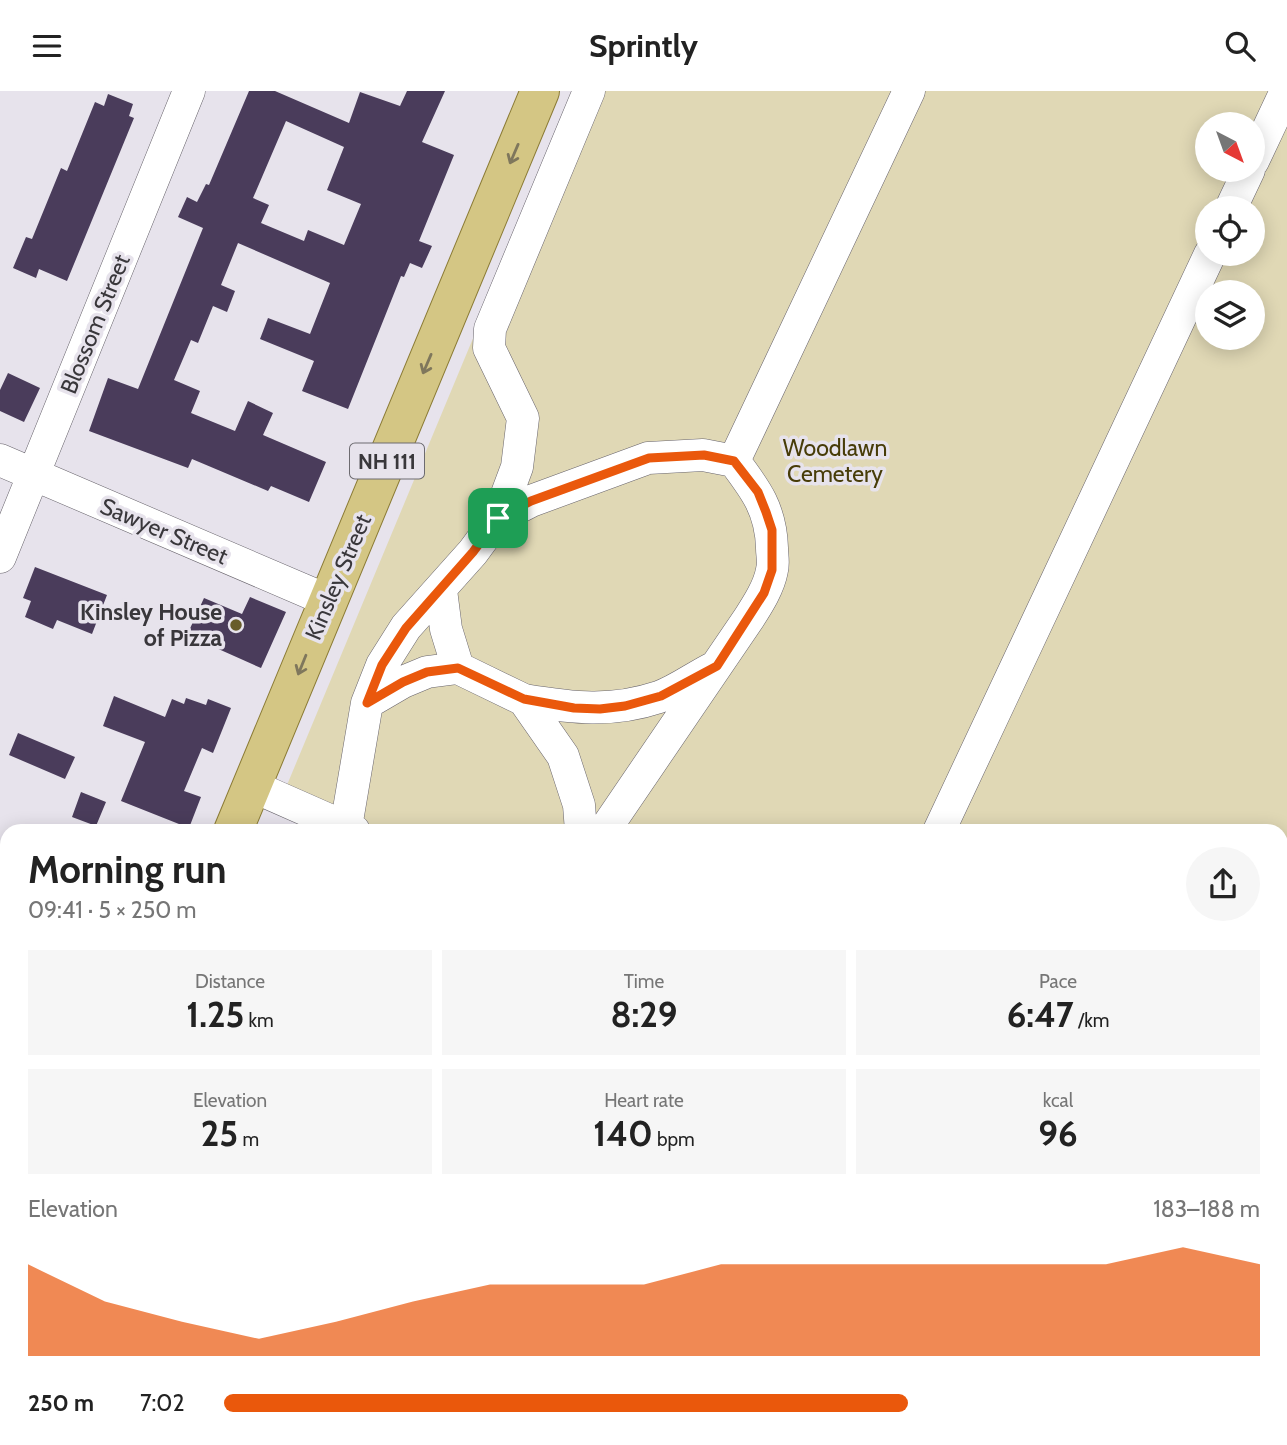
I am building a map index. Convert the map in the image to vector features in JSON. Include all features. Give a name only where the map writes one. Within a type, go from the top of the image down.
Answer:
[{"type":"main road","name":"Kinsley Street","points":[[236,824],[540,91]]},
{"type":"street","name":"Blossom Street","points":[[0,558],[189,91]]},
{"type":"street","points":[[331,824],[367,703],[382,665],[406,628],[473,552],[498,518],[517,467],[523,418],[489,348],[490,330],[589,91]]},
{"type":"street","points":[[734,461],[909,91]]},
{"type":"street","points":[[1265,136],[1286,91]]},
{"type":"street","points":[[942,824],[1204,266]]},
{"type":"street","points":[[498,518],[531,501],[649,458],[704,455],[734,461],[758,492],[766,512],[772,530],[772,570],[764,593],[609,824]]},
{"type":"street","name":"Sawyer Street","points":[[0,460],[329,601]]},
{"type":"street","points":[[441,590],[446,629],[458,668]]},
{"type":"street","points":[[367,703],[427,672],[458,668],[524,699],[574,708],[600,709],[625,706],[661,696],[717,666]]},
{"type":"street","points":[[524,699],[563,756],[579,805],[580,824]]},
{"type":"street","points":[[563,756],[576,734],[600,709]]},
{"type":"street","points":[[252,786],[324,824]]},
{"type":"green space","name":"Woodlawn Cemetery","points":[[576,91],[1287,91],[1287,824],[369,824],[287,785]]},
{"type":"building","points":[[249,91],[275,91],[349,123],[360,92],[400,106],[407,91],[445,91],[422,142],[454,155],[419,241],[432,246],[422,268],[410,263],[404,277],[401,276],[348,409],[302,391],[314,361],[260,339],[268,318],[310,334],[330,283],[238,243],[221,285],[235,291],[227,312],[213,306],[198,343],[191,340],[174,380],[200,391],[191,413],[235,431],[248,401],[273,413],[263,435],[326,462],[309,502],[271,486],[268,491],[192,459],[188,468],[89,431],[108,378],[138,389],[203,228],[178,217],[187,197],[197,202],[206,184],[209,185]],"holes":[[[286,121],[344,147],[327,190],[361,204],[344,245],[308,230],[304,241],[261,223],[269,205],[253,198]]]},
{"type":"building","points":[[108,94],[133,104],[129,116],[134,118],[67,281],[39,269],[36,278],[13,268],[26,237],[32,239],[61,168],[67,171],[95,102],[104,106]]},
{"type":"building","points":[[8,373],[40,388],[24,422],[0,411],[0,390]]},
{"type":"building","points":[[35,567],[107,595],[92,634],[57,620],[53,629],[25,617],[31,601],[23,598]]},
{"type":"building","name":"Kinsley House of Pizza","points":[[250,597],[286,612],[261,668],[187,635],[204,598],[242,614]]},
{"type":"building","points":[[114,696],[165,717],[172,699],[184,704],[186,698],[206,705],[208,699],[231,708],[213,753],[202,748],[184,791],[201,797],[191,824],[179,824],[121,801],[145,742],[103,726]]},
{"type":"building","points":[[18,733],[75,757],[65,779],[9,755]]},
{"type":"building","points":[[81,792],[106,802],[97,824],[72,817]]},
{"type":"place","name":"Kinsley House of Pizza","points":[[236,625]]},
{"type":"route","points":[[704,455],[734,461],[758,492],[772,530],[772,570],[764,593],[717,666],[661,696],[625,706],[574,708],[524,699],[458,668],[427,672],[403,682],[367,703],[382,665],[406,628],[473,552],[498,518],[531,501],[649,458],[704,455]]}]
